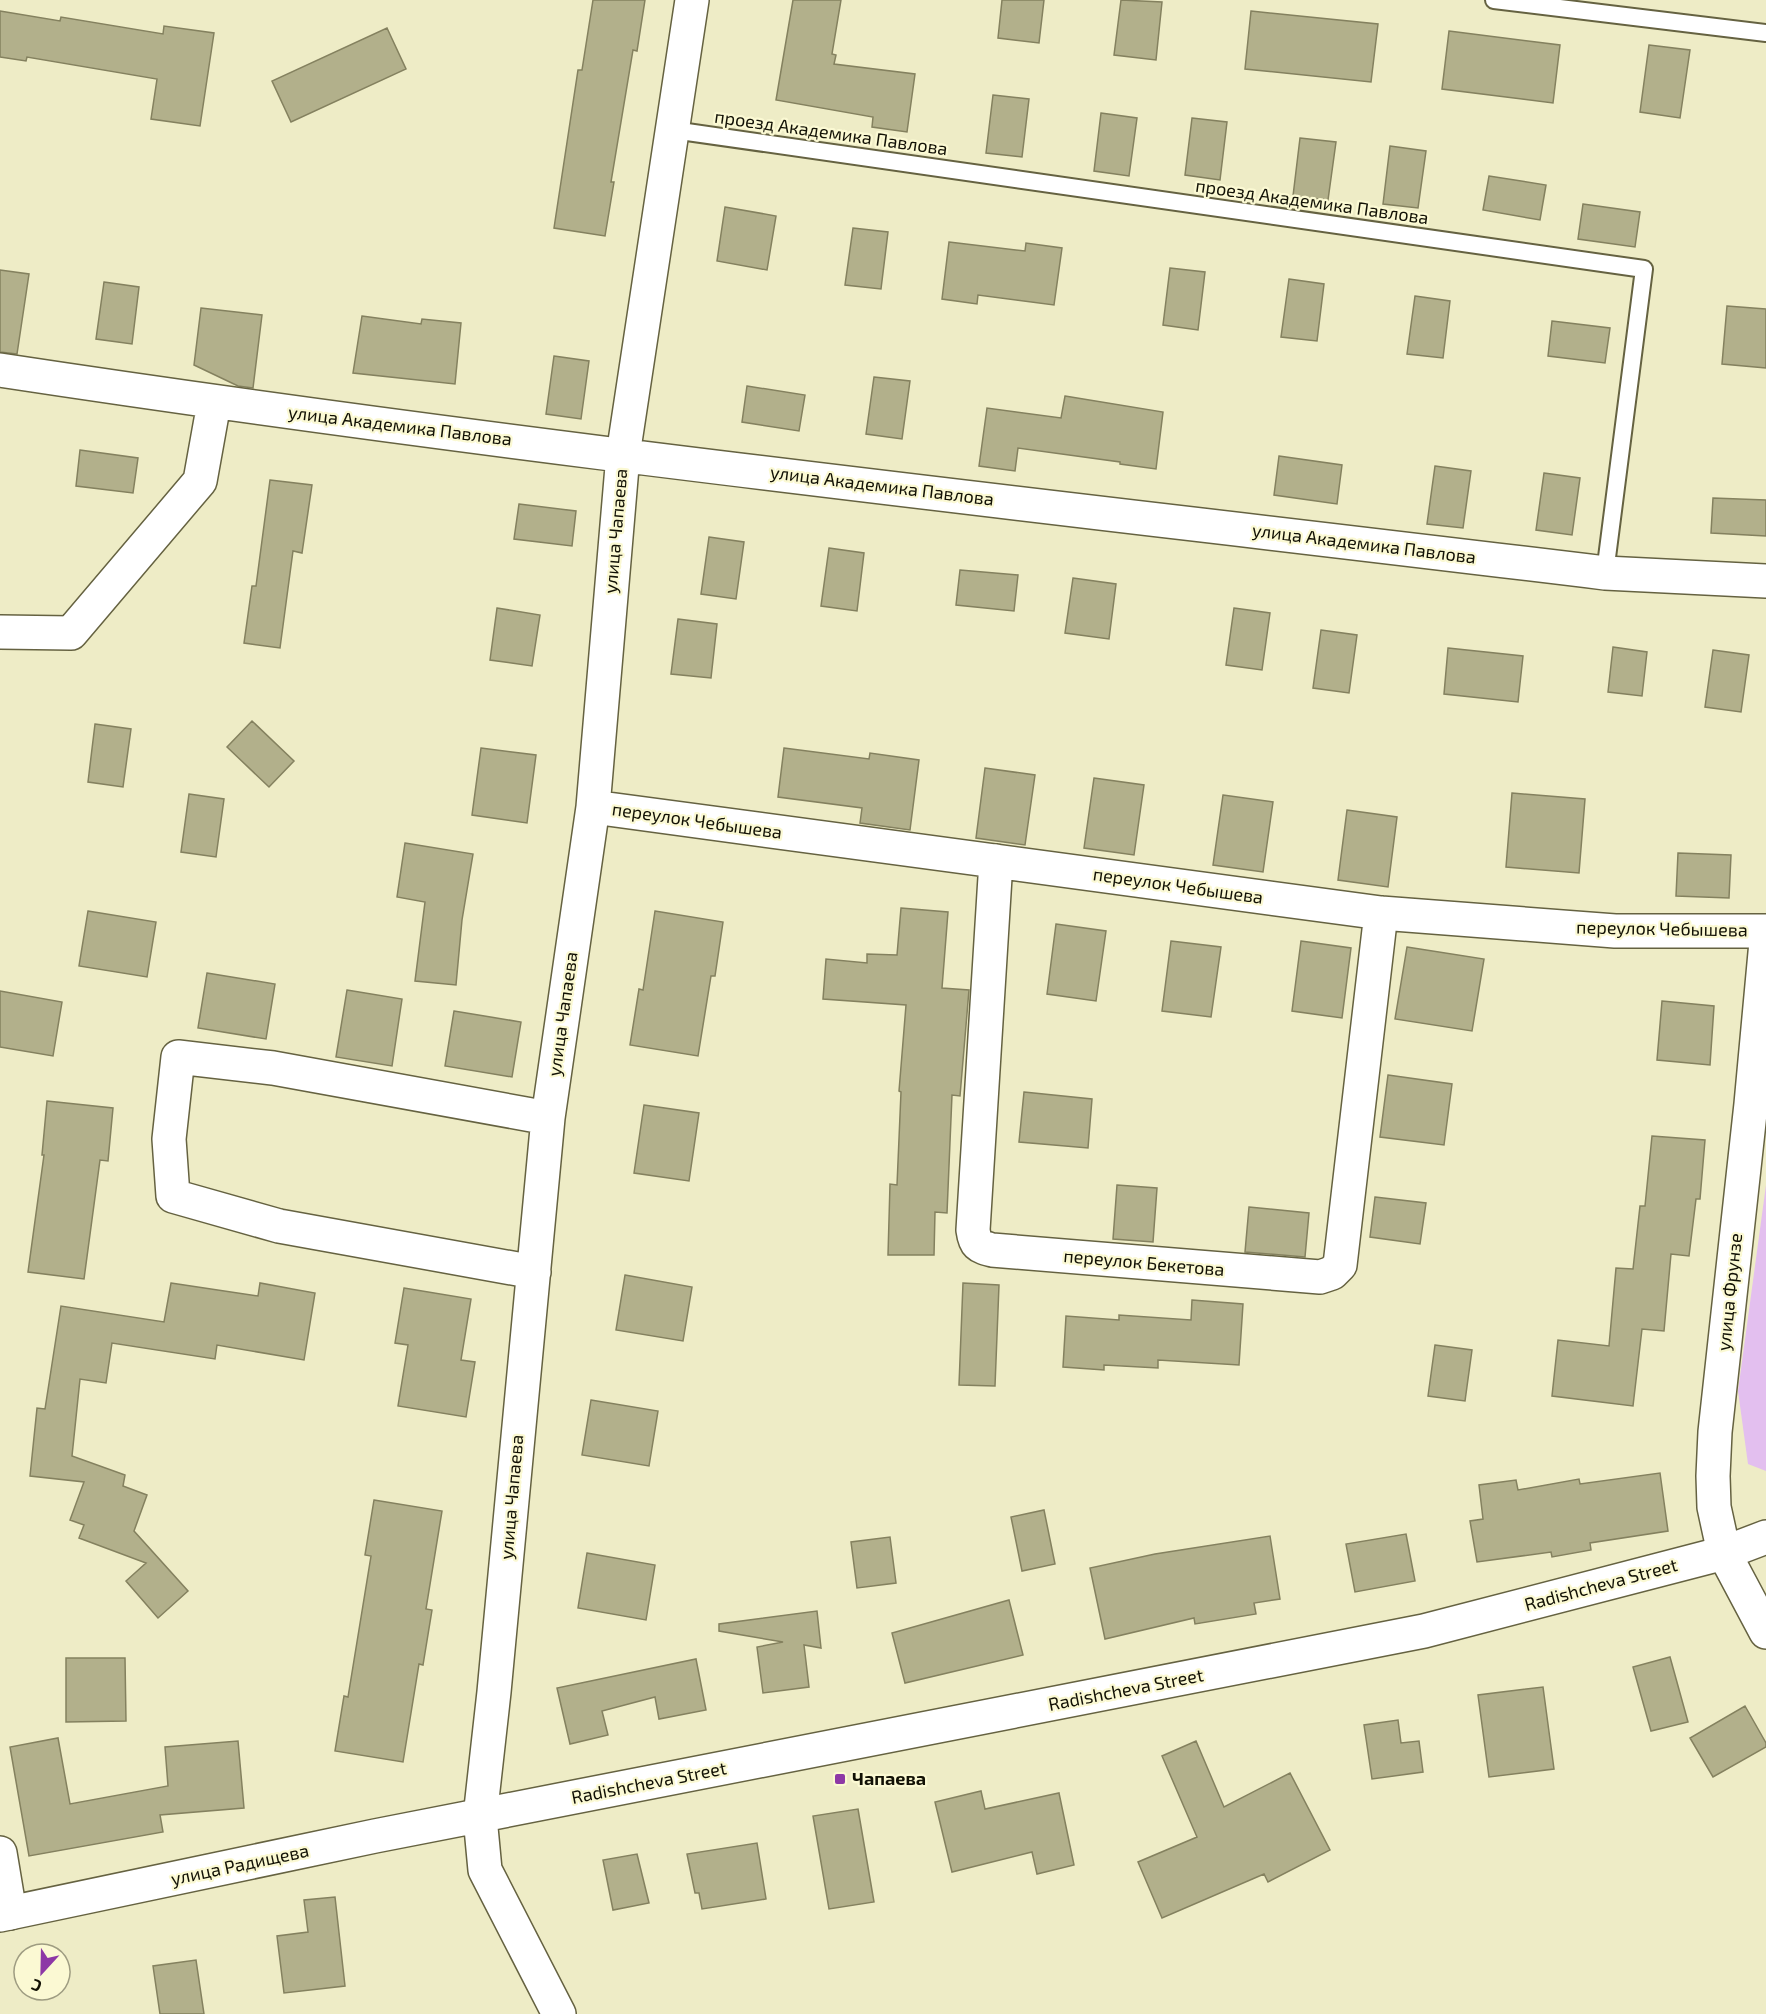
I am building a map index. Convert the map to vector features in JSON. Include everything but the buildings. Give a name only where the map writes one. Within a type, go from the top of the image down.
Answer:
[{"type":"street","name":"улица Чапаева","points":[[559,2014],[485,1870],[480,1817],[494,1692],[548,1118],[593,807],[622,455],[692,0]]},
{"type":"street","name":"улица Академика Павлова","points":[[0,370],[214,403],[622,455],[1605,573],[1766,581]]},
{"type":"street","points":[[0,632],[71,633],[200,481],[214,403]]},
{"type":"street","name":"переулок Чебышева","points":[[593,807],[1381,914],[1615,931],[1766,930]]},
{"type":"street","name":"переулок Бекетова","points":[[996,861],[973,1230],[974,1239],[979,1246],[992,1250],[1320,1277],[1332,1273],[1340,1265],[1381,914]]},
{"type":"street","name":"улица Фрунзе","points":[[1766,942],[1751,1104],[1714,1432],[1713,1476],[1714,1507],[1724,1554],[1766,1632]]},
{"type":"street","points":[[534,1272],[279,1226],[173,1196],[168,1139],[178,1058],[273,1068],[548,1118]]},
{"type":"street","name":"Radishcheva Street","points":[[480,1817],[1424,1631],[1724,1554],[1766,1537]]},
{"type":"street","name":"улица Радищева","points":[[5,1914],[480,1817]]},
{"type":"street","points":[[0,1853],[5,1914]]},
{"type":"lane","points":[[1494,0],[1766,33]]},
{"type":"lane","name":"проезд Академика Павлова","points":[[673,130],[1644,269],[1605,573]]},
{"type":"shaded area","points":[[1766,1185],[1766,1471],[1748,1464],[1738,1391]]},
{"type":"place","name":"Чапаева","points":[[840,1779]]}]
